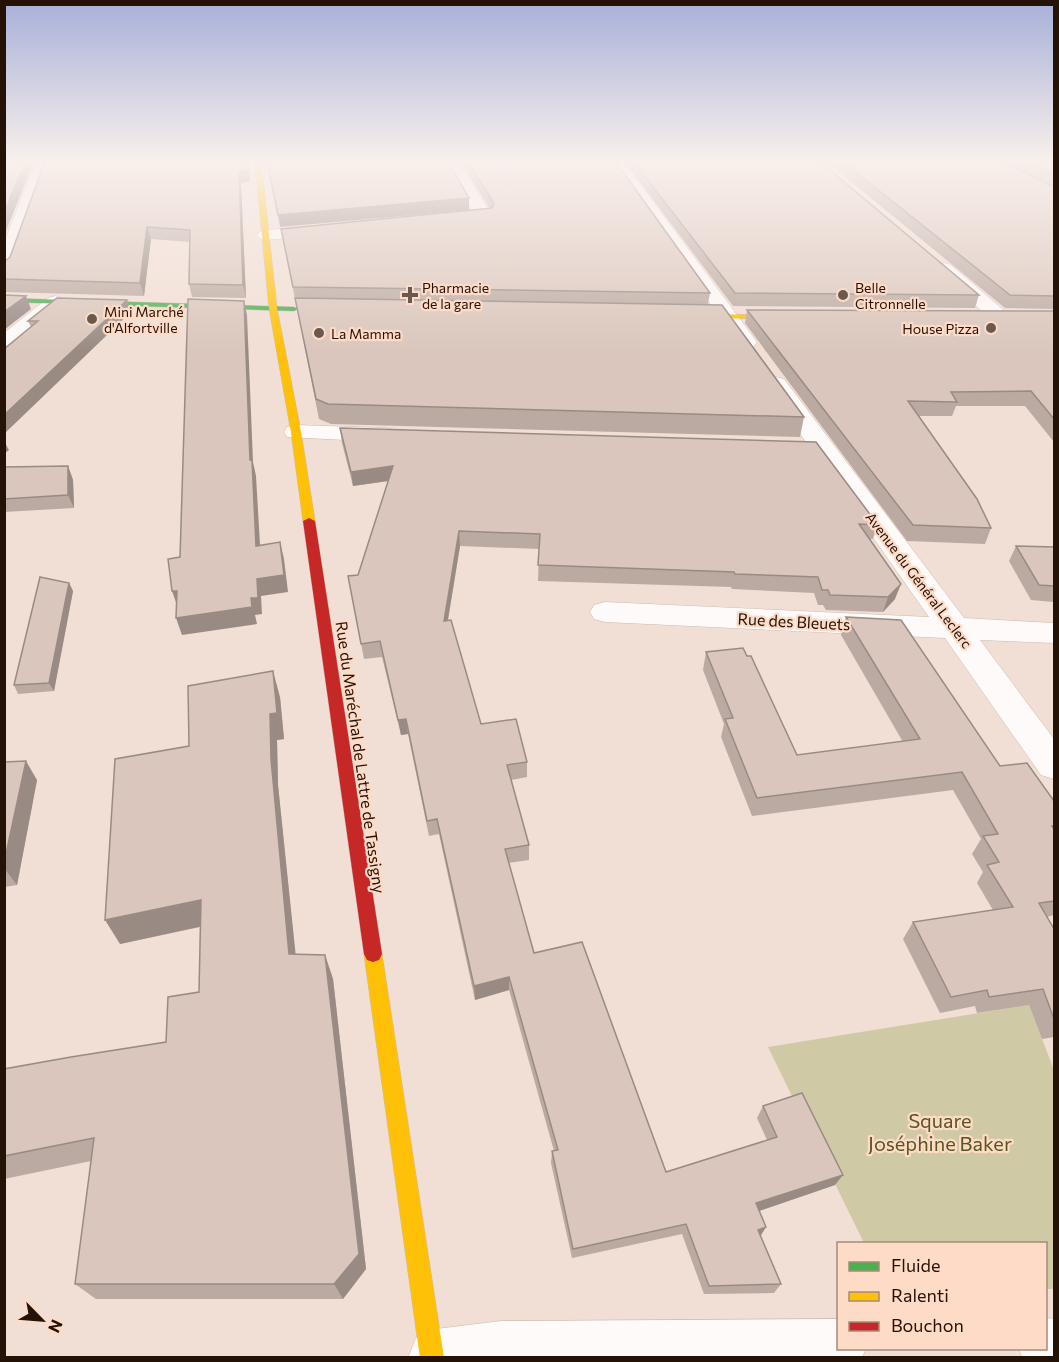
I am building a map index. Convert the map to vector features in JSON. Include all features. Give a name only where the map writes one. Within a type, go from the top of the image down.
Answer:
[{"type":"street","points":[[4,267],[20,225]]},
{"type":"street","name":"Rue du Maréchal de Lattre de Tassigny","points":[[265,225],[273,308],[296,432],[434,1358]]},
{"type":"street","name":"Avenue du Général Leclerc","points":[[662,225],[858,499],[957,628],[1054,765]]},
{"type":"street","points":[[266,235],[346,228]]},
{"type":"street","points":[[929,256],[1006,317]]},
{"type":"street","points":[[4,300],[309,309]]},
{"type":"street","points":[[4,344],[55,302]]},
{"type":"street","points":[[678,315],[801,317]]},
{"type":"street","points":[[977,317],[1006,317]]},
{"type":"street","points":[[296,432],[403,435]]},
{"type":"street","points":[[794,446],[822,447]]},
{"type":"street","name":"Rue des Bleuets","points":[[605,612],[1054,633]]},
{"type":"street","points":[[434,1358],[501,1349],[837,1347]]},
{"type":"green space","name":"Square Joséphine Baker","points":[[1029,1005],[1054,1070],[1054,1289],[1047,1289],[1047,1242],[864,1242],[768,1047]]},
{"type":"building","points":[[22,225],[241,225],[243,285],[189,284],[190,230],[147,227],[140,283],[4,279],[4,262],[10,257]]},
{"type":"building","points":[[326,225],[661,225],[710,293],[293,287],[281,229]]},
{"type":"building","points":[[682,225],[895,225],[979,295],[735,293]]},
{"type":"building","points":[[922,225],[1054,225],[1054,296],[1010,295]]},
{"type":"building","points":[[4,295],[26,296],[4,312]]},
{"type":"building","points":[[57,298],[127,300],[4,415],[4,349],[38,321],[28,321]]},
{"type":"building","points":[[295,298],[722,305],[804,417],[328,404],[316,399]]},
{"type":"building","points":[[188,299],[244,301],[256,546],[280,542],[284,575],[257,579],[258,598],[251,598],[252,607],[176,618],[177,591],[172,591],[168,559],[180,557]]},
{"type":"building","points":[[747,310],[1054,311],[1054,419],[1031,391],[951,392],[957,402],[908,401],[977,499],[991,528],[913,525]]},
{"type":"building","points":[[340,428],[816,442],[878,525],[859,524],[901,584],[888,597],[830,595],[828,590],[822,590],[818,577],[538,565],[540,534],[459,531],[444,621],[451,620],[481,724],[516,719],[527,762],[507,765],[529,845],[505,849],[534,953],[582,942],[666,1172],[777,1137],[763,1106],[802,1093],[843,1175],[756,1203],[766,1227],[758,1230],[781,1284],[709,1286],[686,1224],[573,1249],[552,1151],[558,1150],[509,977],[474,986],[437,819],[427,821],[406,719],[398,720],[380,641],[361,644],[348,576],[358,575],[393,466],[351,472]]},
{"type":"building","points":[[68,466],[68,495],[4,499],[4,467]]},
{"type":"building","points":[[1016,546],[1054,547],[1054,586],[1039,585]]},
{"type":"building","points":[[40,577],[69,583],[49,683],[14,685]]},
{"type":"building","points":[[846,617],[901,620],[1000,766],[1027,763],[1054,801],[1054,826],[1052,826],[1054,829],[1054,901],[1039,903],[1054,929],[1054,1019],[1043,989],[989,997],[987,990],[951,997],[913,922],[1013,907],[987,865],[999,862],[983,836],[998,834],[962,772],[757,798],[725,719],[733,718],[706,652],[743,648],[747,656],[751,656],[797,755],[920,739]]},
{"type":"building","points":[[273,671],[277,713],[270,714],[271,759],[289,954],[325,955],[359,1254],[334,1284],[75,1284],[94,1138],[4,1156],[4,1069],[166,1042],[168,997],[199,992],[201,900],[105,920],[115,759],[189,746],[188,686]]},
{"type":"building","points":[[26,761],[4,863],[4,762]]},
{"type":"traffic: fast","points":[[4,300],[294,309]]},
{"type":"traffic: slow","points":[[264,225],[273,308],[296,432],[309,521]]},
{"type":"traffic: slow","points":[[687,316],[792,317]]},
{"type":"traffic: slow","points":[[373,954],[432,1358]]},
{"type":"traffic: jam","points":[[309,521],[373,954]]},
{"type":"place","name":"Pharmacie de la gare","points":[[410,295]]},
{"type":"place","name":"Belle Citronnelle","points":[[843,295]]},
{"type":"place","name":"Mini Marché d'Alfortville","points":[[92,319]]},
{"type":"place","name":"House Pizza","points":[[991,328]]},
{"type":"place","name":"La Mamma","points":[[319,333]]}]
